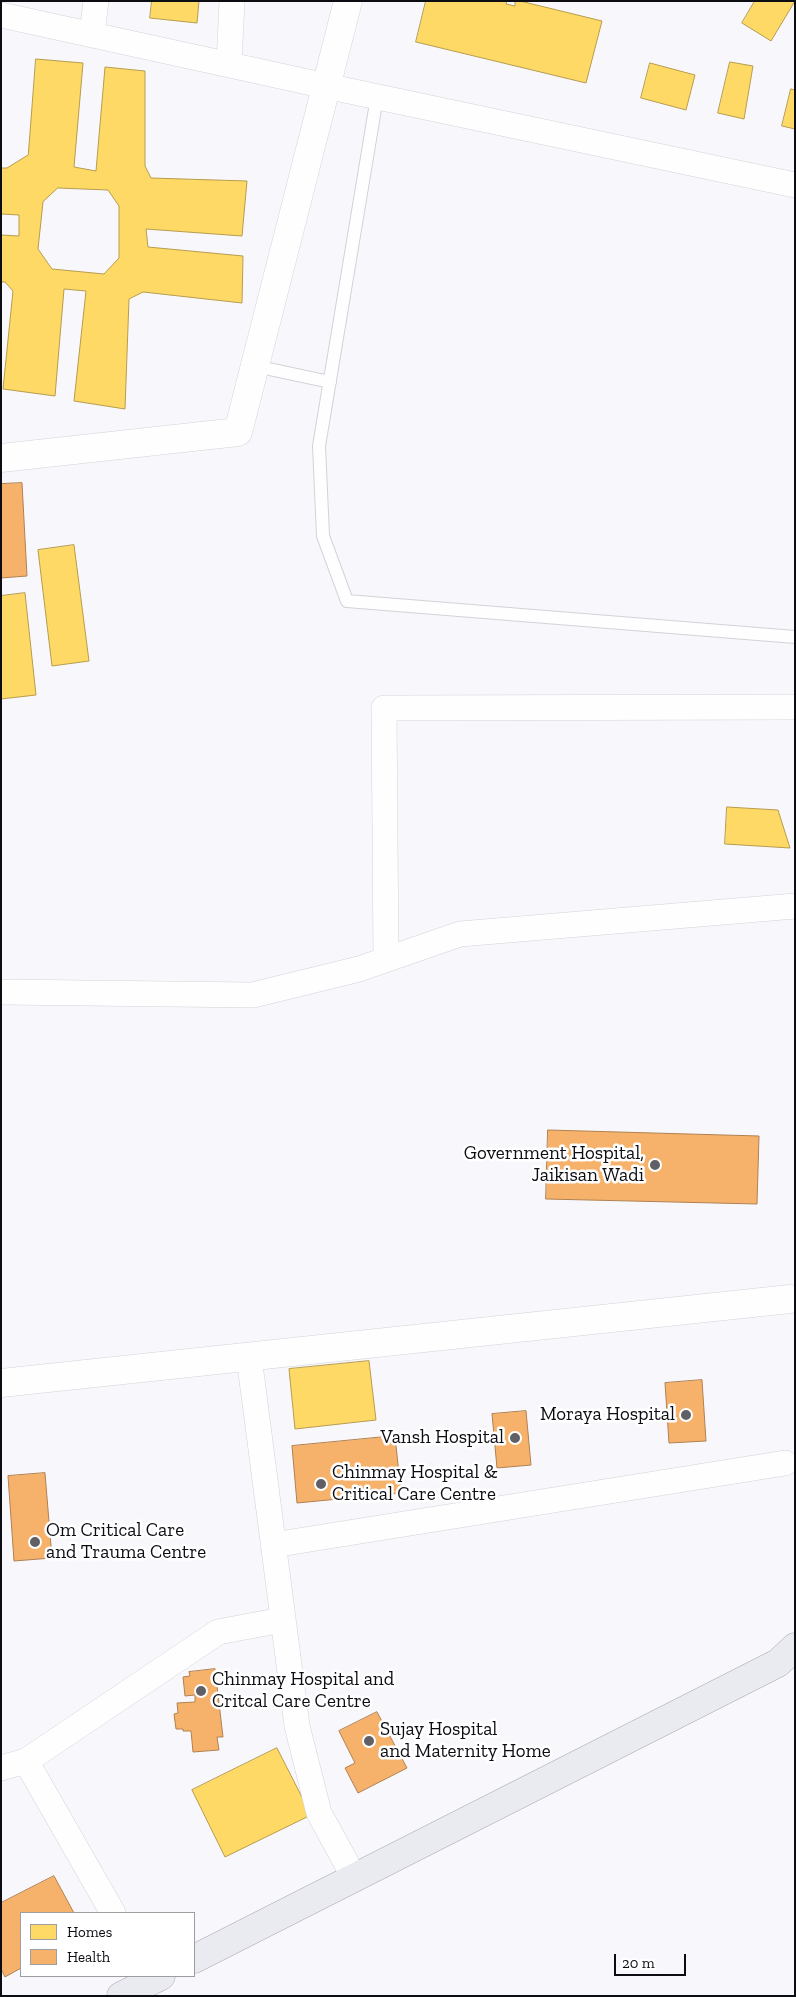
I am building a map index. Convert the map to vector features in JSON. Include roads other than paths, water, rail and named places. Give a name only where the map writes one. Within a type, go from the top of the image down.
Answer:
[{"type":"main road","points":[[195,1958],[778,1662],[795,1647]]},
{"type":"main road","points":[[121,1996],[153,1977]]},
{"type":"street","points":[[92,34],[96,1]]},
{"type":"street","points":[[229,64],[232,1]]},
{"type":"street","points":[[1,458],[238,432],[348,1]]},
{"type":"street","points":[[1,15],[795,185]]},
{"type":"street","points":[[386,959],[384,708],[795,707]]},
{"type":"street","points":[[1,992],[253,995],[359,969],[460,934],[795,906]]},
{"type":"street","points":[[1,1383],[790,1299]]},
{"type":"street","points":[[249,1357],[297,1726],[319,1813],[354,1877]]},
{"type":"street","points":[[272,1545],[784,1463]]},
{"type":"street","points":[[1,1768],[26,1761],[218,1632],[282,1620]]},
{"type":"street","points":[[26,1761],[111,1912]]},
{"type":"lane","points":[[377,97],[319,446],[324,536],[347,601],[795,637]]},
{"type":"lane","points":[[255,366],[330,382]]},
{"type":"place","name":"Government Hospital, Jaikisan Wadi","points":[[655,1165]]},
{"type":"place","name":"Moraya Hospital","points":[[686,1415]]},
{"type":"place","name":"Vansh Hospital","points":[[515,1438]]},
{"type":"place","name":"Chinmay Hospital & Critical Care Centre","points":[[321,1484]]},
{"type":"place","name":"Om Critical Care and Trauma Centre","points":[[35,1542]]},
{"type":"place","name":"Chinmay Hospital and Critcal Care Centre","points":[[201,1691]]},
{"type":"place","name":"Sujay Hospital and Maternity Home","points":[[369,1741]]}]
